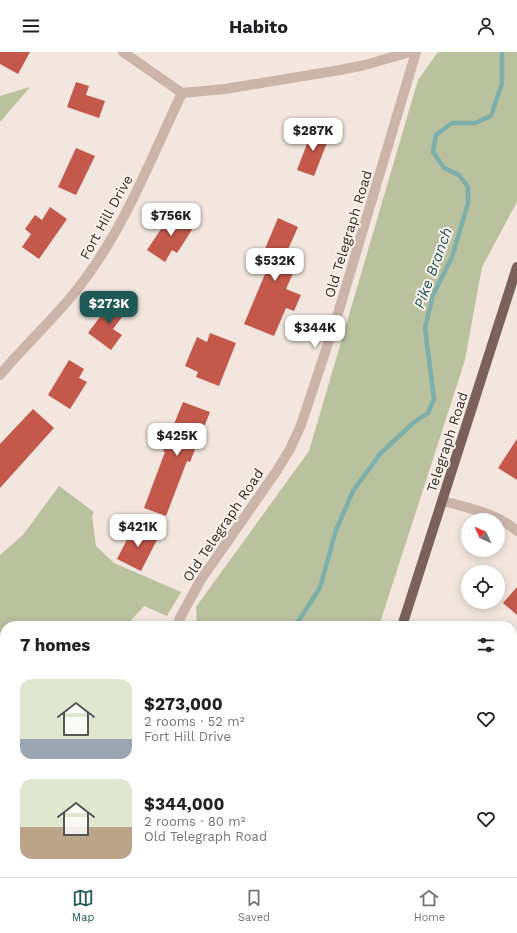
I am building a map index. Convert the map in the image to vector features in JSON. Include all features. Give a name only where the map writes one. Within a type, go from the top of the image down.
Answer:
[{"type":"main road","name":"Telegraph Road","points":[[404,621],[517,267]]},
{"type":"street","points":[[123,52],[182,93],[225,89],[340,70],[365,65],[410,52]]},
{"type":"street","name":"Old Telegraph Road","points":[[179,621],[200,581],[276,472],[290,449],[301,425],[339,310],[416,52]]},
{"type":"street","name":"Fort Hill Drive","points":[[0,376],[29,342],[58,313],[90,272],[113,237],[150,165],[182,93]]},
{"type":"street","points":[[443,501],[490,515],[511,526],[517,532]]},
{"type":"green space","points":[[438,52],[517,52],[517,202],[482,267],[465,360],[381,621],[197,621],[196,607],[309,451],[418,80]]},
{"type":"green space","points":[[30,87],[0,122],[0,96]]},
{"type":"green space","points":[[59,486],[94,512],[92,516],[96,546],[114,563],[181,592],[167,616],[144,606],[130,621],[0,621],[0,555],[23,535]]},
{"type":"building","points":[[0,52],[30,52],[18,74],[0,64]]},
{"type":"building","points":[[76,82],[89,86],[86,95],[105,101],[99,118],[67,107]]},
{"type":"building","points":[[313,128],[330,135],[314,176],[297,170]]},
{"type":"building","points":[[76,148],[95,156],[76,195],[58,187]]},
{"type":"building","points":[[50,207],[67,219],[39,259],[22,247],[31,234],[25,229],[35,215],[42,220]]},
{"type":"building","points":[[173,211],[195,225],[177,253],[172,250],[165,262],[147,250]]},
{"type":"building","points":[[278,218],[298,227],[285,256],[298,262],[286,289],[301,295],[294,311],[286,308],[274,336],[244,324],[270,262],[261,258]]},
{"type":"building","points":[[114,298],[128,309],[113,329],[122,335],[111,350],[88,333]]},
{"type":"building","points":[[210,333],[236,343],[219,386],[196,377],[198,372],[185,366],[197,337],[207,342]]},
{"type":"building","points":[[69,360],[84,369],[79,378],[87,382],[70,409],[48,395]]},
{"type":"building","points":[[183,402],[210,412],[190,462],[187,461],[166,516],[144,508],[165,452],[163,451]]},
{"type":"building","points":[[33,409],[54,428],[0,488],[0,444]]},
{"type":"building","points":[[517,439],[517,480],[498,468]]},
{"type":"building","points":[[135,524],[159,536],[141,571],[117,559]]},
{"type":"building","points":[[517,587],[517,615],[505,605],[505,601]]},
{"type":"waterway","name":"Pike Branch","points":[[298,621],[320,588],[336,530],[353,491],[380,454],[413,423],[428,413],[434,399],[425,328],[433,295],[452,257],[468,203],[468,187],[459,175],[444,168],[433,152],[436,135],[452,123],[475,123],[491,116],[502,83],[502,52]]}]
